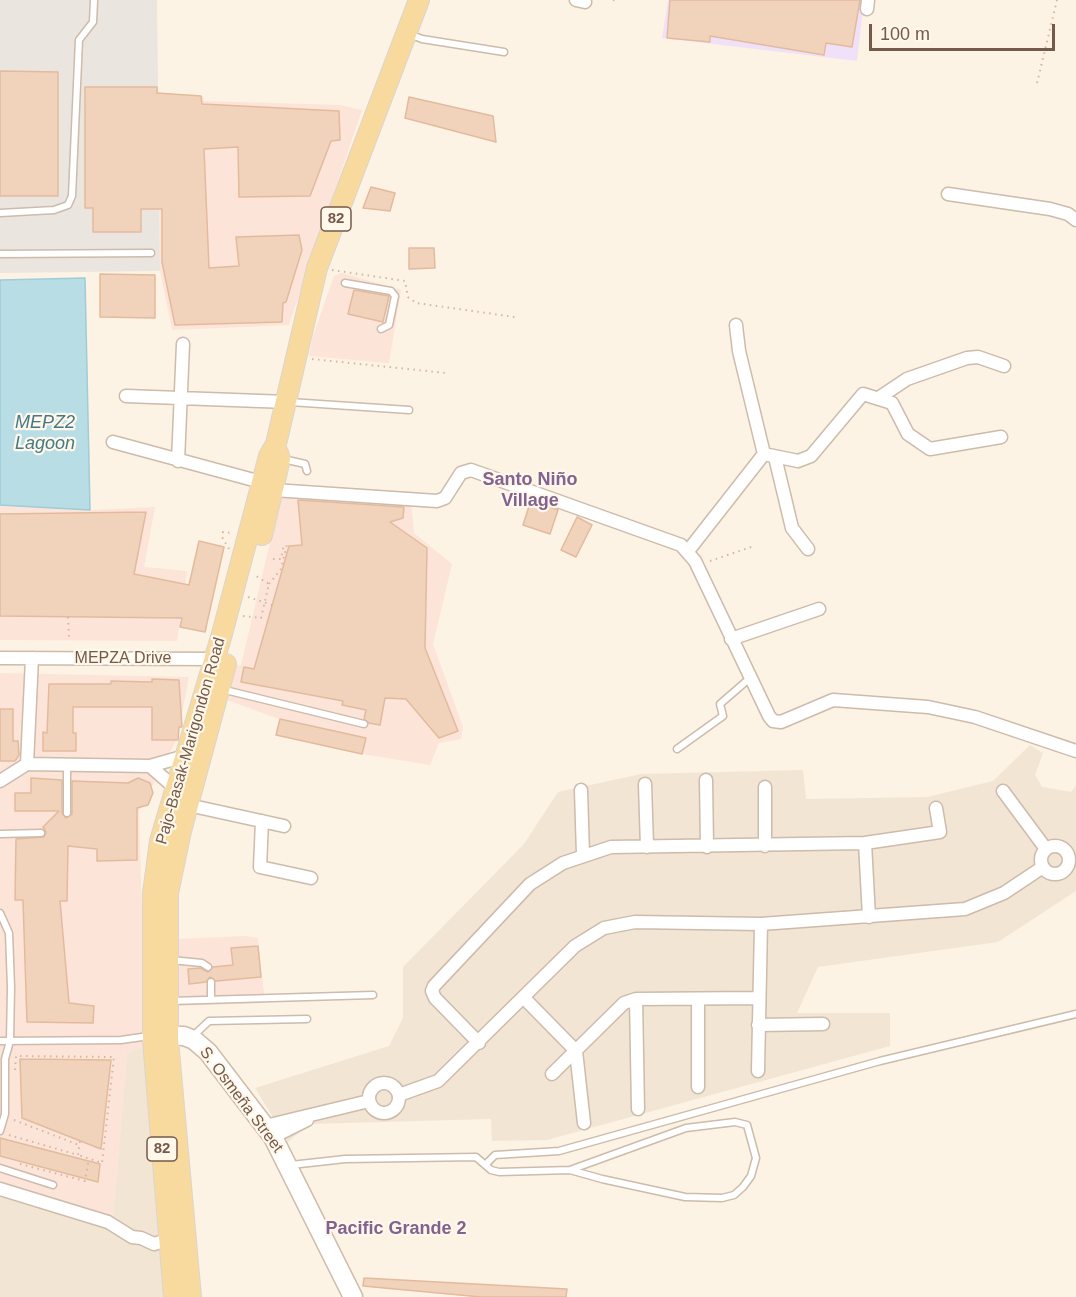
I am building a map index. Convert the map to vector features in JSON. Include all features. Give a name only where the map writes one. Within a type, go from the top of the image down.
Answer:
[{"type":"main road","name":"Pajo-Basak-Marigondon Road","points":[[159,1001],[167,960],[168,893],[188,805],[252,573],[267,486],[269,456],[278,451],[317,268],[419,0]]},
{"type":"main road","name":"Pajo-Basak-Marigondon Road","points":[[174,1297],[153,893],[160,841],[244,552],[267,486]]},
{"type":"main road","name":"Pajo-Basak-Marigondon Road","points":[[160,1035],[191,1297]]},
{"type":"street","points":[[948,194],[1050,209],[1068,214],[1076,220]]},
{"type":"street","points":[[736,324],[739,351],[792,528],[808,549]]},
{"type":"street","points":[[178,461],[183,344]]},
{"type":"street","points":[[880,397],[907,378],[967,358],[978,357],[1004,366]]},
{"type":"street","points":[[770,455],[798,461],[812,456],[863,394],[880,397],[892,403],[908,434],[930,449],[1001,437]]},
{"type":"street","points":[[126,396],[287,402]]},
{"type":"street","points":[[113,442],[267,486],[437,501],[445,498],[461,473],[471,470],[681,545],[692,556],[773,721],[781,722],[833,700],[928,707],[975,717],[1076,751]]},
{"type":"street","points":[[692,556],[770,455]]},
{"type":"street","points":[[731,639],[819,609]]},
{"type":"street","name":"MEPZA Drive","points":[[0,658],[214,659]]},
{"type":"street","points":[[27,764],[32,658]]},
{"type":"street","points":[[0,781],[27,764],[150,766],[184,756]]},
{"type":"street","points":[[150,766],[175,788]]},
{"type":"street","points":[[706,780],[707,847]]},
{"type":"street","points":[[645,784],[647,847]]},
{"type":"street","points":[[765,787],[765,846]]},
{"type":"street","points":[[580,790],[583,855]]},
{"type":"street","points":[[1003,791],[1046,849]]},
{"type":"street","points":[[188,805],[284,826]]},
{"type":"street","points":[[479,1043],[435,998],[432,991],[434,986],[530,885],[563,863],[611,847],[865,843],[940,832],[936,808]]},
{"type":"street","points":[[262,821],[260,867],[311,879]]},
{"type":"street","points":[[865,843],[869,917]]},
{"type":"street","points":[[1060,847],[1071,851],[1067,867],[1060,873],[1050,873],[1043,867],[1041,860],[1046,849],[1060,847]]},
{"type":"street","points":[[399,1095],[438,1081],[575,946],[604,928],[635,922],[760,924],[965,909],[1004,893],[1043,867]]},
{"type":"street","points":[[758,1071],[760,924]]},
{"type":"street","points":[[524,998],[576,1051],[584,1124]]},
{"type":"street","points":[[552,1074],[624,1004],[636,999],[758,998]]},
{"type":"street","points":[[636,999],[638,1109]]},
{"type":"street","points":[[698,999],[698,1087]]},
{"type":"street","points":[[758,1025],[823,1024]]},
{"type":"street","name":"S. Osmeña Street","points":[[160,1035],[191,1039],[208,1052],[269,1132],[289,1166],[353,1297]]},
{"type":"street","points":[[378,1084],[393,1086],[399,1095],[398,1104],[387,1113],[378,1112],[369,1101],[370,1091],[378,1084]]},
{"type":"street","points":[[269,1132],[326,1111],[369,1101]]},
{"type":"street","points":[[0,1189],[108,1222],[132,1238],[141,1238],[154,1244],[170,1239]]},
{"type":"lane","points":[[0,213],[54,210],[68,205],[72,196],[79,40],[93,22],[94,0]]},
{"type":"lane","points":[[405,32],[422,39],[504,52]]},
{"type":"lane","points":[[0,254],[151,253]]},
{"type":"lane","points":[[345,283],[391,291],[395,296],[389,325],[381,329]]},
{"type":"lane","points":[[287,402],[409,410]]},
{"type":"lane","points":[[278,451],[305,464],[307,471]]},
{"type":"lane","points":[[677,749],[723,716],[720,704],[750,678]]},
{"type":"lane","points":[[219,689],[364,724]]},
{"type":"lane","points":[[67,765],[67,813]]},
{"type":"lane","points":[[0,834],[41,833]]},
{"type":"lane","points":[[0,913],[9,933],[10,1041],[5,1059],[3,1133]]},
{"type":"lane","points":[[167,960],[202,963],[208,967]]},
{"type":"lane","points":[[211,982],[211,999]]},
{"type":"lane","points":[[159,1001],[317,999],[373,995]]},
{"type":"lane","points":[[486,1164],[495,1155],[559,1151],[846,1070],[1076,1014]]},
{"type":"lane","points":[[191,1039],[210,1021],[307,1019]]},
{"type":"lane","points":[[0,1041],[121,1040],[160,1035]]},
{"type":"lane","points":[[289,1166],[329,1160],[476,1157],[491,1170],[499,1172],[570,1170],[686,1197],[722,1198],[734,1195],[743,1187],[751,1176],[756,1158],[747,1125],[735,1122],[686,1128],[570,1170]]},
{"type":"lane","points":[[0,1168],[53,1185]]},
{"type":"path","points":[[613,0],[617,1]]},
{"type":"path","points":[[1037,83],[1057,0]]},
{"type":"path","points":[[317,268],[405,280],[408,297],[416,303],[515,317]]},
{"type":"path","points":[[297,357],[446,373]]},
{"type":"path","points":[[223,532],[222,537],[229,549]]},
{"type":"path","points":[[240,616],[261,618],[269,585],[280,569],[287,544],[284,544],[280,559],[273,559]]},
{"type":"path","points":[[692,556],[704,563],[754,546]]},
{"type":"path","points":[[252,573],[269,585]]},
{"type":"path","points":[[245,596],[272,605]]},
{"type":"path","points":[[68,617],[69,637]]},
{"type":"path","points":[[3,1133],[102,1163],[114,1057],[16,1056],[15,1078]]},
{"type":"path","points":[[14,1111],[14,1121],[80,1143],[78,1155]]},
{"type":"path","points":[[11,1161],[85,1181],[89,1158]]},
{"type":"shaded area","points":[[0,0],[157,0],[160,271],[0,273]]},
{"type":"shaded area","points":[[668,0],[864,0],[857,61],[662,38]]},
{"type":"shaded area","points":[[159,93],[203,96],[204,101],[340,105],[362,110],[289,325],[172,330],[160,271]]},
{"type":"shaded area","points":[[342,273],[401,290],[389,363],[309,356],[312,339],[334,276]]},
{"type":"shaded area","points":[[281,496],[411,501],[414,533],[452,564],[433,644],[463,727],[461,739],[439,743],[430,765],[362,754],[276,735],[279,719],[224,699],[234,666],[241,665]]},
{"type":"shaded area","points":[[0,505],[90,510],[155,507],[144,567],[187,571],[177,641],[0,640]]},
{"type":"shaded area","points":[[0,673],[189,677],[177,739],[139,811],[146,1047],[127,1053],[112,1229],[0,1186]]},
{"type":"shaded area","points":[[1030,745],[1043,753],[1035,775],[1042,787],[1071,792],[1076,786],[1076,891],[998,942],[818,967],[797,1013],[890,1013],[890,1046],[547,1140],[492,1141],[491,1119],[309,1124],[288,1142],[255,1088],[389,1046],[403,1018],[403,967],[524,844],[558,792],[641,774],[803,770],[806,799],[927,797],[993,781]]},
{"type":"shaded area","points":[[244,936],[258,938],[265,1003],[179,1006],[177,939]]},
{"type":"shaded area","points":[[146,1047],[153,1127],[155,1200],[165,1297],[0,1297],[0,1186],[112,1228],[127,1052]]},
{"type":"water","name":"MEPZ2 Lagoon","points":[[85,278],[90,510],[0,505],[0,280]]},
{"type":"building","points":[[670,0],[860,0],[852,47],[826,43],[824,55],[710,36],[710,42],[667,38]]},
{"type":"building","points":[[0,71],[58,72],[58,196],[0,196]]},
{"type":"building","points":[[85,87],[157,87],[157,93],[201,96],[202,104],[339,111],[340,140],[331,141],[310,196],[239,197],[238,147],[204,149],[209,268],[239,266],[236,237],[299,235],[302,250],[286,302],[283,303],[282,322],[175,325],[162,262],[162,209],[141,209],[141,232],[93,232],[93,208],[85,208]]},
{"type":"building","points":[[409,97],[493,116],[496,142],[405,118]]},
{"type":"building","points":[[371,187],[395,193],[390,211],[363,208]]},
{"type":"building","points":[[409,248],[434,248],[435,268],[409,269]]},
{"type":"building","points":[[100,274],[155,275],[155,318],[100,317]]},
{"type":"building","points":[[354,290],[389,296],[383,322],[348,314]]},
{"type":"building","points":[[298,500],[404,507],[403,518],[390,522],[427,548],[425,648],[458,731],[439,738],[406,699],[385,698],[380,725],[369,723],[364,719],[366,710],[342,705],[343,701],[241,682],[244,667],[254,669],[289,546],[302,545]]},
{"type":"building","points":[[531,500],[558,510],[550,534],[523,525]]},
{"type":"building","points":[[146,512],[134,574],[189,585],[199,541],[224,547],[205,632],[180,627],[182,618],[0,616],[0,514]]},
{"type":"building","points":[[577,517],[592,525],[576,557],[561,550]]},
{"type":"building","points":[[152,679],[179,680],[182,727],[179,727],[178,740],[152,740],[152,707],[73,707],[76,751],[43,751],[43,732],[47,733],[49,684],[111,684],[111,681],[152,682]]},
{"type":"building","points":[[0,709],[13,709],[13,741],[18,741],[19,755],[15,761],[0,761]]},
{"type":"building","points":[[280,719],[366,738],[362,754],[276,735]]},
{"type":"building","points":[[31,778],[62,780],[62,813],[66,818],[72,814],[72,781],[128,783],[138,778],[150,783],[153,793],[148,805],[137,808],[137,860],[97,861],[97,849],[68,846],[67,901],[60,901],[69,1003],[94,1006],[93,1023],[27,1022],[23,900],[15,900],[16,839],[44,837],[46,832],[43,827],[59,811],[15,811],[15,793],[31,793]]},
{"type":"building","points":[[258,946],[261,977],[216,981],[210,977],[206,982],[189,984],[188,969],[200,968],[208,972],[213,967],[233,965],[231,948]]},
{"type":"building","points":[[20,1059],[111,1060],[101,1149],[22,1118]]},
{"type":"building","points":[[0,1138],[100,1164],[98,1182],[0,1156]]},
{"type":"building","points":[[364,1278],[567,1289],[566,1297],[481,1297],[363,1286]]},
{"type":"district","name":"Santo Niño Village","points":[[530,490]]},
{"type":"district","name":"Pacific Grande 2","points":[[396,1229]]}]
